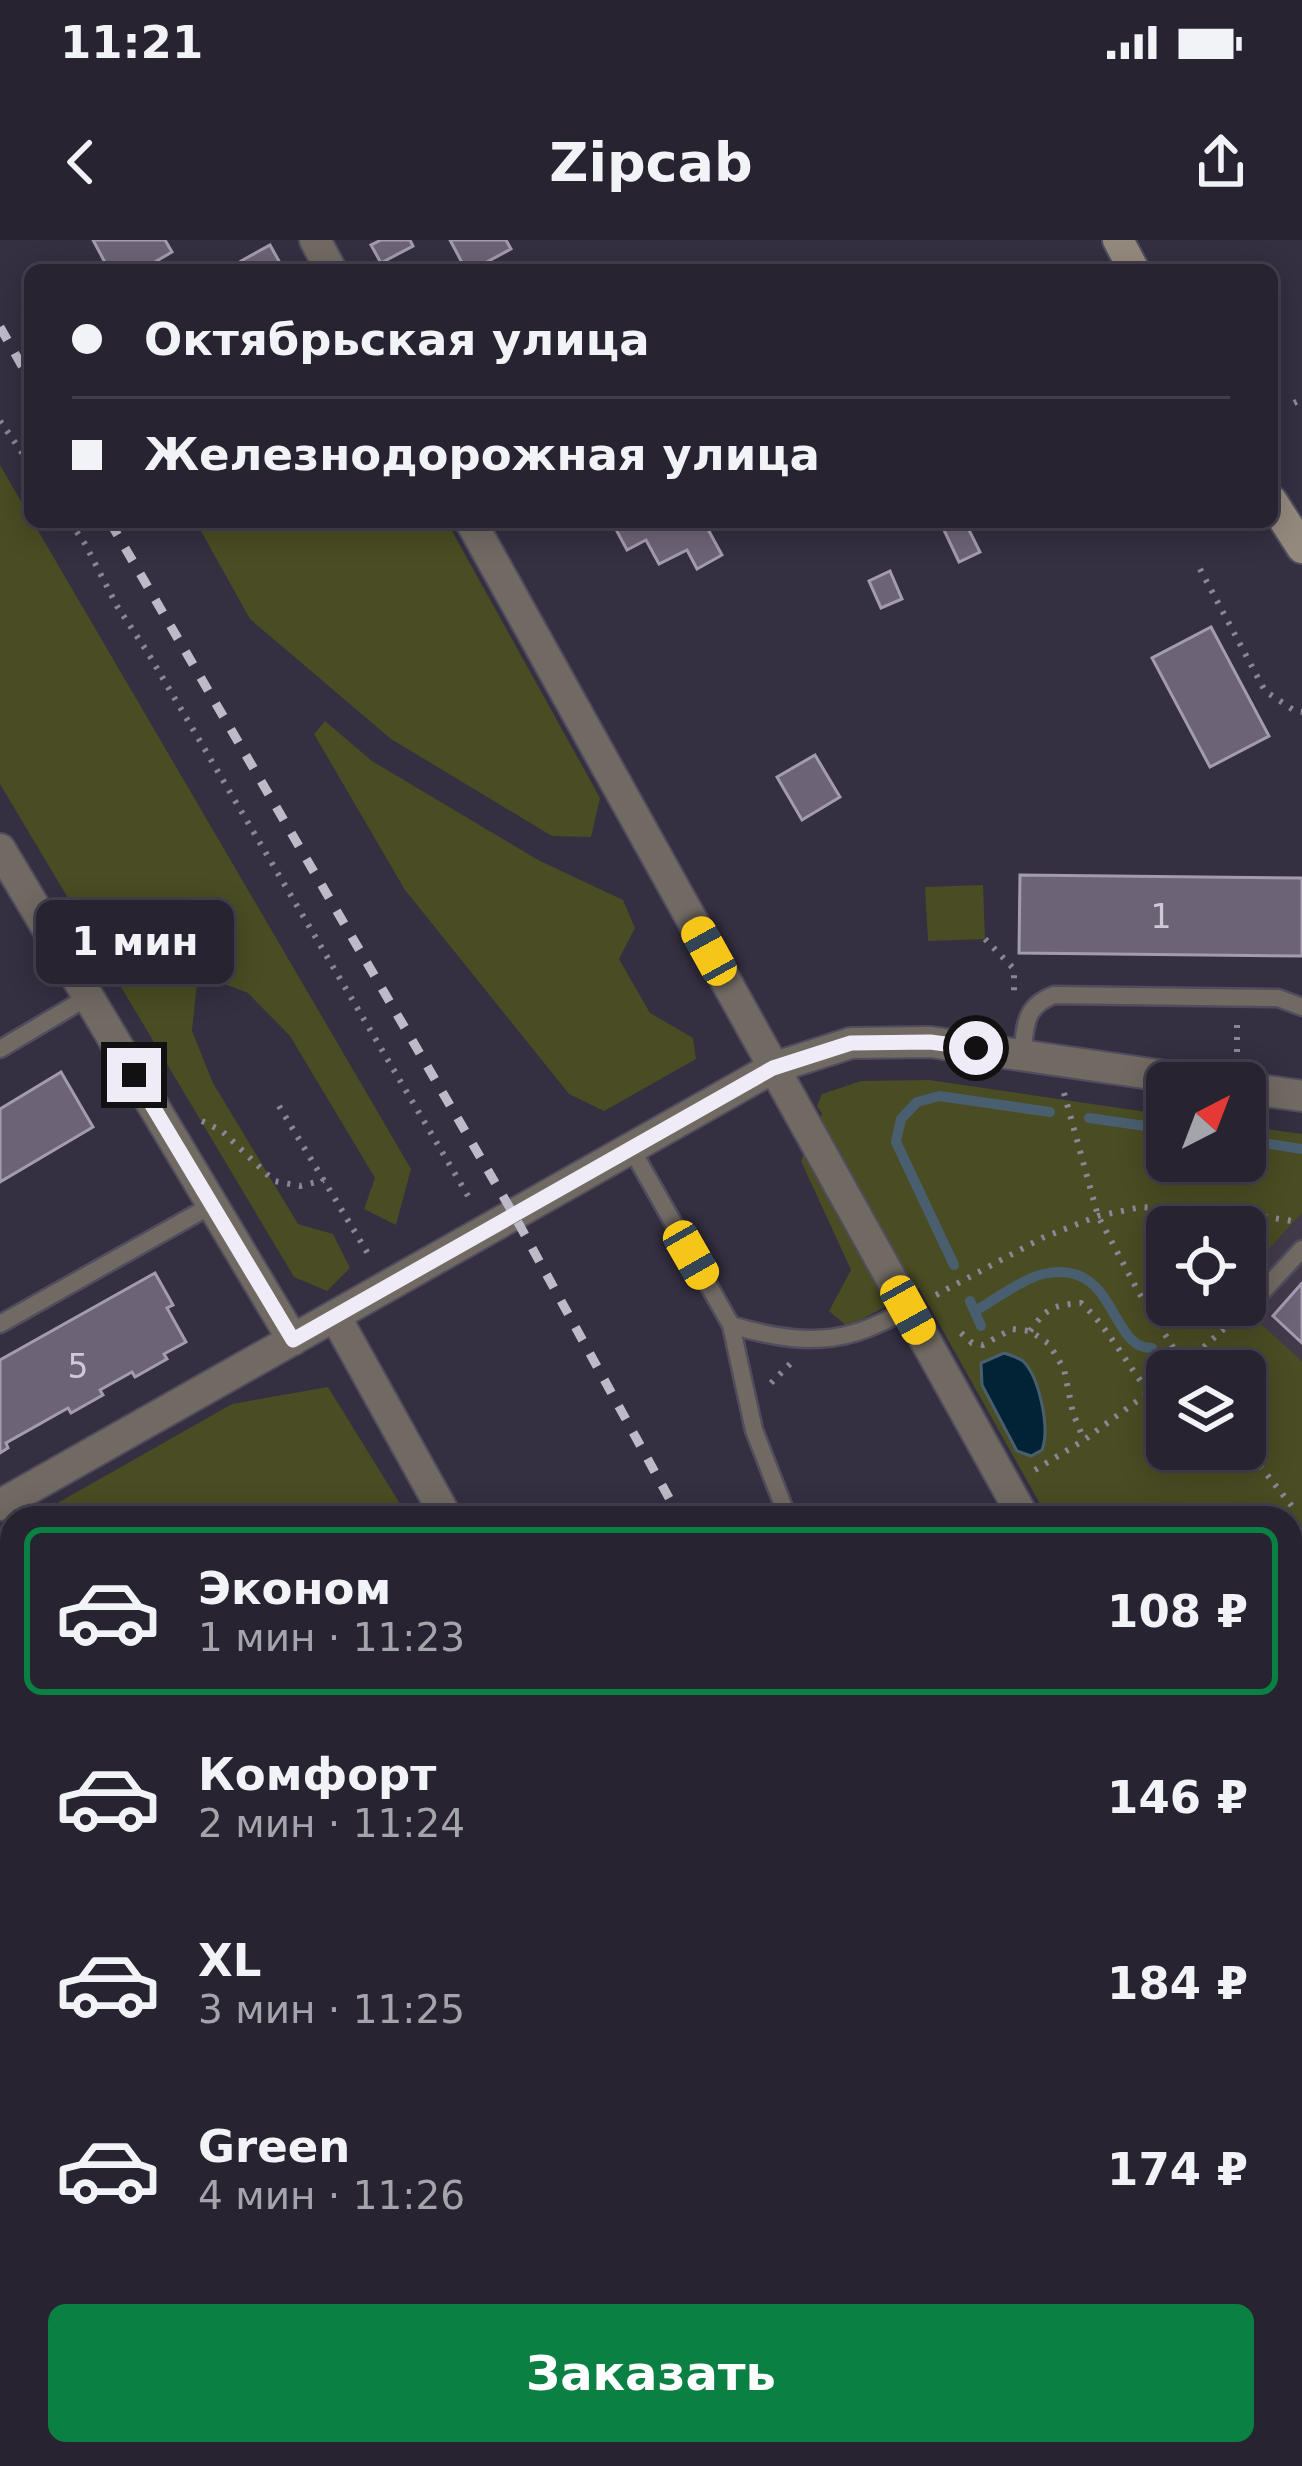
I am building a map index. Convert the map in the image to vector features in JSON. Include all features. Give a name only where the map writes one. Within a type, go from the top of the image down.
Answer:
[{"type":"street","points":[[1278,510],[1302,548]]},
{"type":"street","points":[[474,528],[1017,1506]]},
{"type":"street","points":[[0,849],[293,1340]]},
{"type":"street","points":[[0,1505],[773,1068],[851,1043],[930,1042],[1146,1073]]},
{"type":"street","points":[[1266,1091],[1302,1096]]},
{"type":"street","points":[[335,1316],[440,1506]]},
{"type":"lane","points":[[1022,1055],[1028,1016],[1037,1002],[1054,995],[1278,998],[1302,1007]]},
{"type":"lane","points":[[0,1049],[88,997]]},
{"type":"lane","points":[[631,1148],[731,1325],[754,1430],[783,1506]]},
{"type":"lane","points":[[0,1324],[212,1205]]},
{"type":"lane","points":[[1266,1289],[1302,1249]]},
{"type":"lane","points":[[731,1325],[772,1337],[816,1339],[854,1333],[908,1310]]},
{"type":"path","points":[[0,421],[24,455]]},
{"type":"path","points":[[74,528],[323,953],[427,1122],[501,1222]]},
{"type":"path","points":[[1201,569],[1265,692],[1302,712]]},
{"type":"path","points":[[985,939],[1014,969]]},
{"type":"path","points":[[1237,1006],[1237,1052]]},
{"type":"path","points":[[1064,1089],[1098,1216],[1172,1350]]},
{"type":"path","points":[[280,1106],[388,1286]]},
{"type":"path","points":[[158,1114],[190,1114],[222,1131],[274,1181],[300,1186],[324,1180]]},
{"type":"path","points":[[908,1310],[1042,1238],[1098,1216],[1141,1207],[1302,1222]]},
{"type":"path","points":[[1030,1330],[1045,1311],[1059,1304],[1081,1304],[1097,1318],[1146,1388]]},
{"type":"path","points":[[1203,1350],[1229,1326]]},
{"type":"path","points":[[960,1333],[983,1345],[1012,1329],[1030,1330],[1049,1344],[1064,1369],[1084,1440]]},
{"type":"path","points":[[754,1430],[771,1383],[816,1339]]},
{"type":"path","points":[[1006,1487],[1146,1396]]},
{"type":"path","points":[[1263,1470],[1292,1506]]},
{"type":"shaded area","points":[[1302,1213],[1302,1361],[1263,1326],[1266,1252]]},
{"type":"green space","points":[[0,465],[24,507],[24,528],[37,528],[411,1169],[396,1225],[364,1209],[375,1178],[290,1036],[248,993],[198,974],[192,1031],[213,1083],[298,1224],[333,1234],[350,1268],[327,1291],[294,1277],[0,784]]},
{"type":"green space","points":[[199,528],[450,528],[600,798],[591,837],[552,836],[391,739],[250,619]]},
{"type":"green space","points":[[325,721],[372,761],[538,860],[623,900],[635,928],[619,959],[650,1013],[693,1038],[696,1059],[604,1111],[569,1094],[405,890],[314,734]]},
{"type":"green space","points":[[983,885],[985,939],[928,941],[925,887]]},
{"type":"green space","points":[[929,1080],[1146,1112],[1146,1182],[1266,1182],[1266,1129],[1302,1134],[1302,1213],[1266,1252],[1266,1206],[1146,1206],[1146,1326],[1263,1326],[1302,1361],[1302,1506],[1041,1506],[919,1288],[848,1327],[829,1311],[851,1270],[801,1161],[822,1114],[817,1106],[822,1094],[861,1081]]},
{"type":"green space","points":[[328,1387],[401,1506],[52,1506],[232,1404]]},
{"type":"water","points":[[1004,1353],[1023,1361],[1039,1391],[1044,1441],[1042,1450],[1031,1456],[1017,1451],[982,1385],[981,1363]]},
{"type":"building","points":[[93,240],[165,240],[172,252],[151,264],[106,264]]},
{"type":"building","points":[[381,240],[410,240],[413,246],[381,263],[371,245]]},
{"type":"building","points":[[450,240],[506,240],[511,249],[483,264],[463,264]]},
{"type":"building","points":[[270,245],[281,264],[243,264]]},
{"type":"building","points":[[615,528],[707,528],[722,555],[697,569],[687,550],[659,564],[646,540],[627,550]]},
{"type":"building","points":[[943,528],[968,528],[980,552],[959,562]]},
{"type":"building","points":[[890,571],[902,599],[881,608],[869,581]]},
{"type":"building","points":[[1211,627],[1269,736],[1210,767],[1152,658]]},
{"type":"building","points":[[815,755],[840,797],[802,820],[777,777]]},
{"type":"building","points":[[1020,875],[1302,878],[1302,956],[1019,953]]},
{"type":"building","points":[[61,1072],[93,1127],[0,1182],[0,1109]]},
{"type":"building","points":[[155,1273],[186,1342],[164,1354],[167,1359],[100,1390],[103,1395],[71,1413],[68,1408],[6,1443],[8,1448],[0,1453],[0,1360]]},
{"type":"building","points":[[1302,1283],[1302,1343],[1273,1316]]},
{"type":"waterway","points":[[954,1265],[896,1142],[901,1119],[917,1102],[939,1096],[1050,1112]]},
{"type":"waterway","points":[[1089,1118],[1146,1126]]},
{"type":"waterway","points":[[1266,1143],[1302,1149]]},
{"type":"waterway","points":[[975,1311],[1035,1277],[1067,1272],[1099,1290],[1127,1335],[1138,1345],[1152,1348]]},
{"type":"waterway","points":[[970,1301],[981,1326]]},
{"type":"railway","points":[[0,327],[24,369]]},
{"type":"railway","points":[[113,528],[514,1215],[673,1506]]},
{"type":"route","points":[[134,1075],[293,1340],[773,1068],[851,1043],[930,1042],[976,1048]]}]
